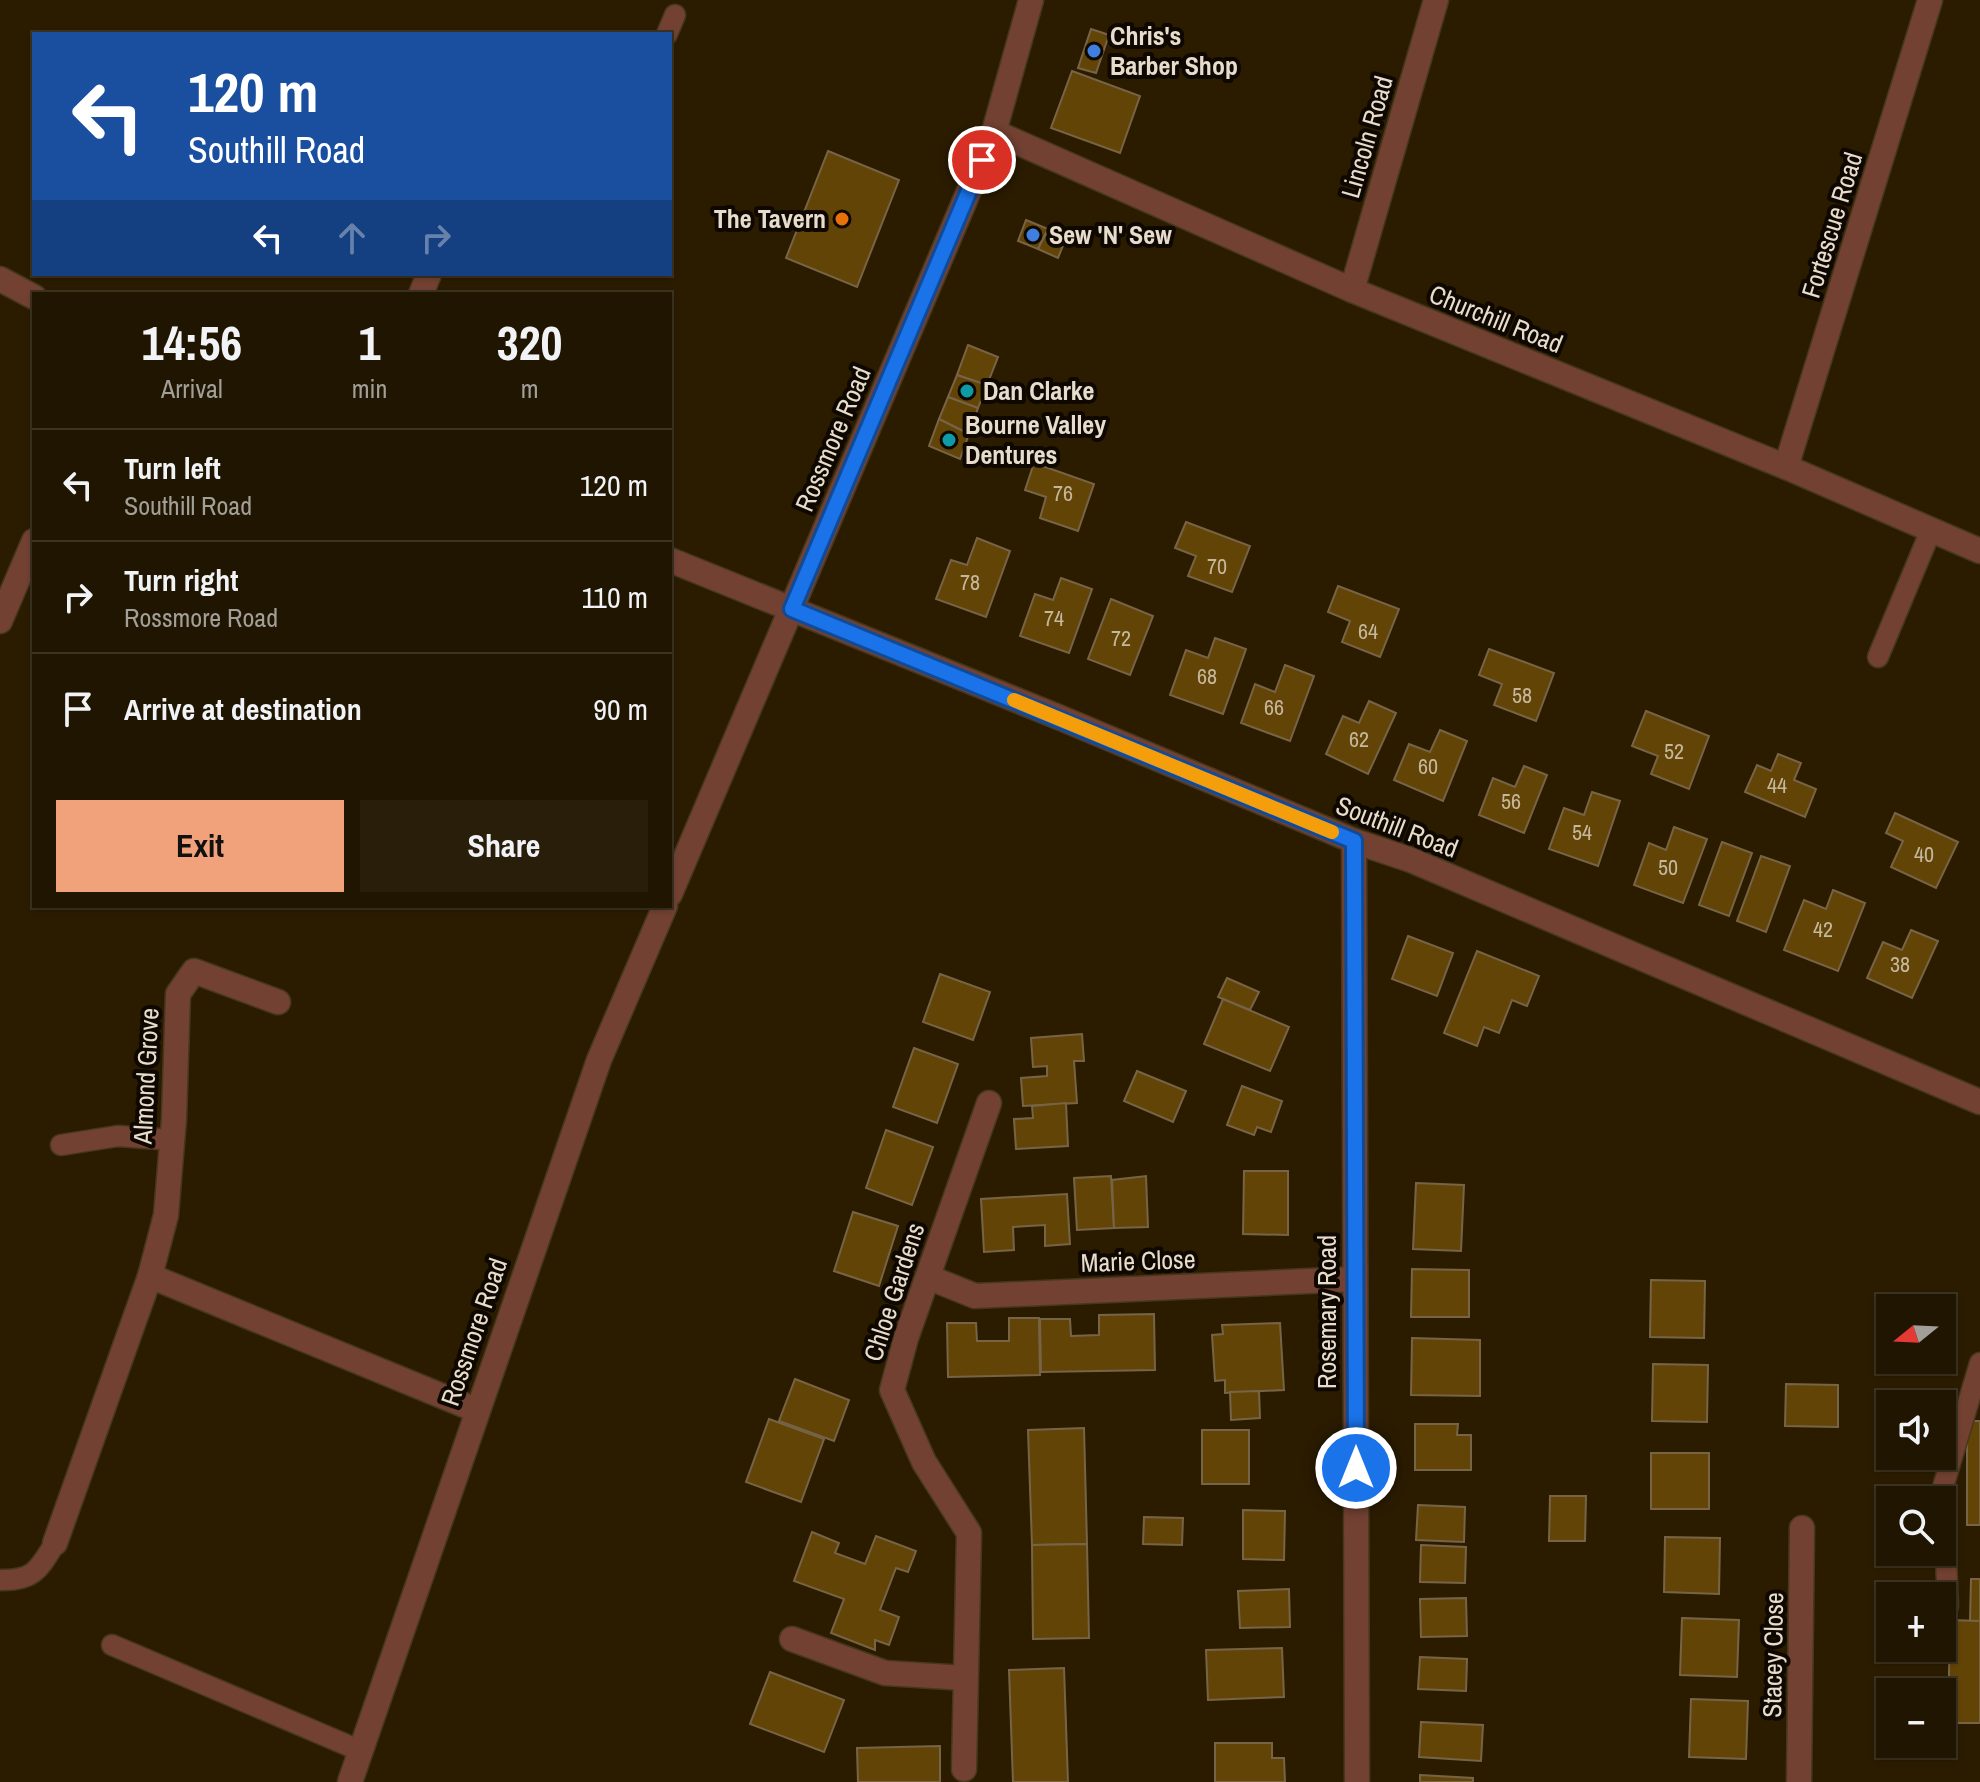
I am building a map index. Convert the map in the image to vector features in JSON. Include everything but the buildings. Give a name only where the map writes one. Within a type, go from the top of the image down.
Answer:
[{"type":"street","name":"Rossmore Road","points":[[672,889],[994,132],[1031,0]]},
{"type":"street","name":"Lincoln Road","points":[[1352,290],[1436,0]]},
{"type":"street","name":"Fortescue Road","points":[[1786,467],[1930,0]]},
{"type":"street","name":"Churchill Road","points":[[994,132],[1352,290],[1786,467],[1980,551]]},
{"type":"street","points":[[0,279],[32,296]]},
{"type":"street","points":[[0,621],[32,546]]},
{"type":"street","name":"Southill Road","points":[[672,561],[1354,841],[1411,860],[1980,1102]]},
{"type":"street","name":"Rosemary Road","points":[[1354,841],[1357,1782]]},
{"type":"street","name":"Rossmore Road","points":[[350,1782],[599,1060],[664,908]]},
{"type":"street","name":"Almond Grove","points":[[55,1543],[150,1276],[166,1215],[178,994],[194,971],[278,1002]]},
{"type":"street","name":"Chloe Gardens","points":[[964,1769],[969,1533],[924,1462],[892,1390],[906,1338],[989,1103]]},
{"type":"street","points":[[150,1276],[476,1410]]},
{"type":"street","name":"Marie Close","points":[[928,1277],[975,1296],[1355,1279]]},
{"type":"street","name":"Stacey Close","points":[[1799,1782],[1802,1528]]},
{"type":"street","points":[[792,1639],[885,1673],[965,1678]]},
{"type":"lane","points":[[668,32],[675,15]]},
{"type":"lane","points":[[1878,657],[1931,530]]},
{"type":"lane","points":[[61,1145],[118,1136],[172,1140]]},
{"type":"lane","points":[[1947,1582],[1943,1487],[1980,1363]]},
{"type":"lane","points":[[0,1580],[16,1580],[36,1573],[55,1543]]},
{"type":"lane","points":[[112,1645],[361,1751]]},
{"type":"slow traffic","points":[[1014,700],[1332,832]]},
{"type":"place","name":"Chris's Barber Shop","points":[[1094,51]]},
{"type":"place","name":"The Tavern","points":[[842,219]]},
{"type":"place","name":"Sew 'N' Sew","points":[[1033,235]]},
{"type":"place","name":"Dan Clarke","points":[[967,391]]},
{"type":"place","name":"Bourne Valley Dentures","points":[[949,440]]},
{"type":"route","points":[[982,160],[792,609],[1354,841],[1356,1468]]}]
